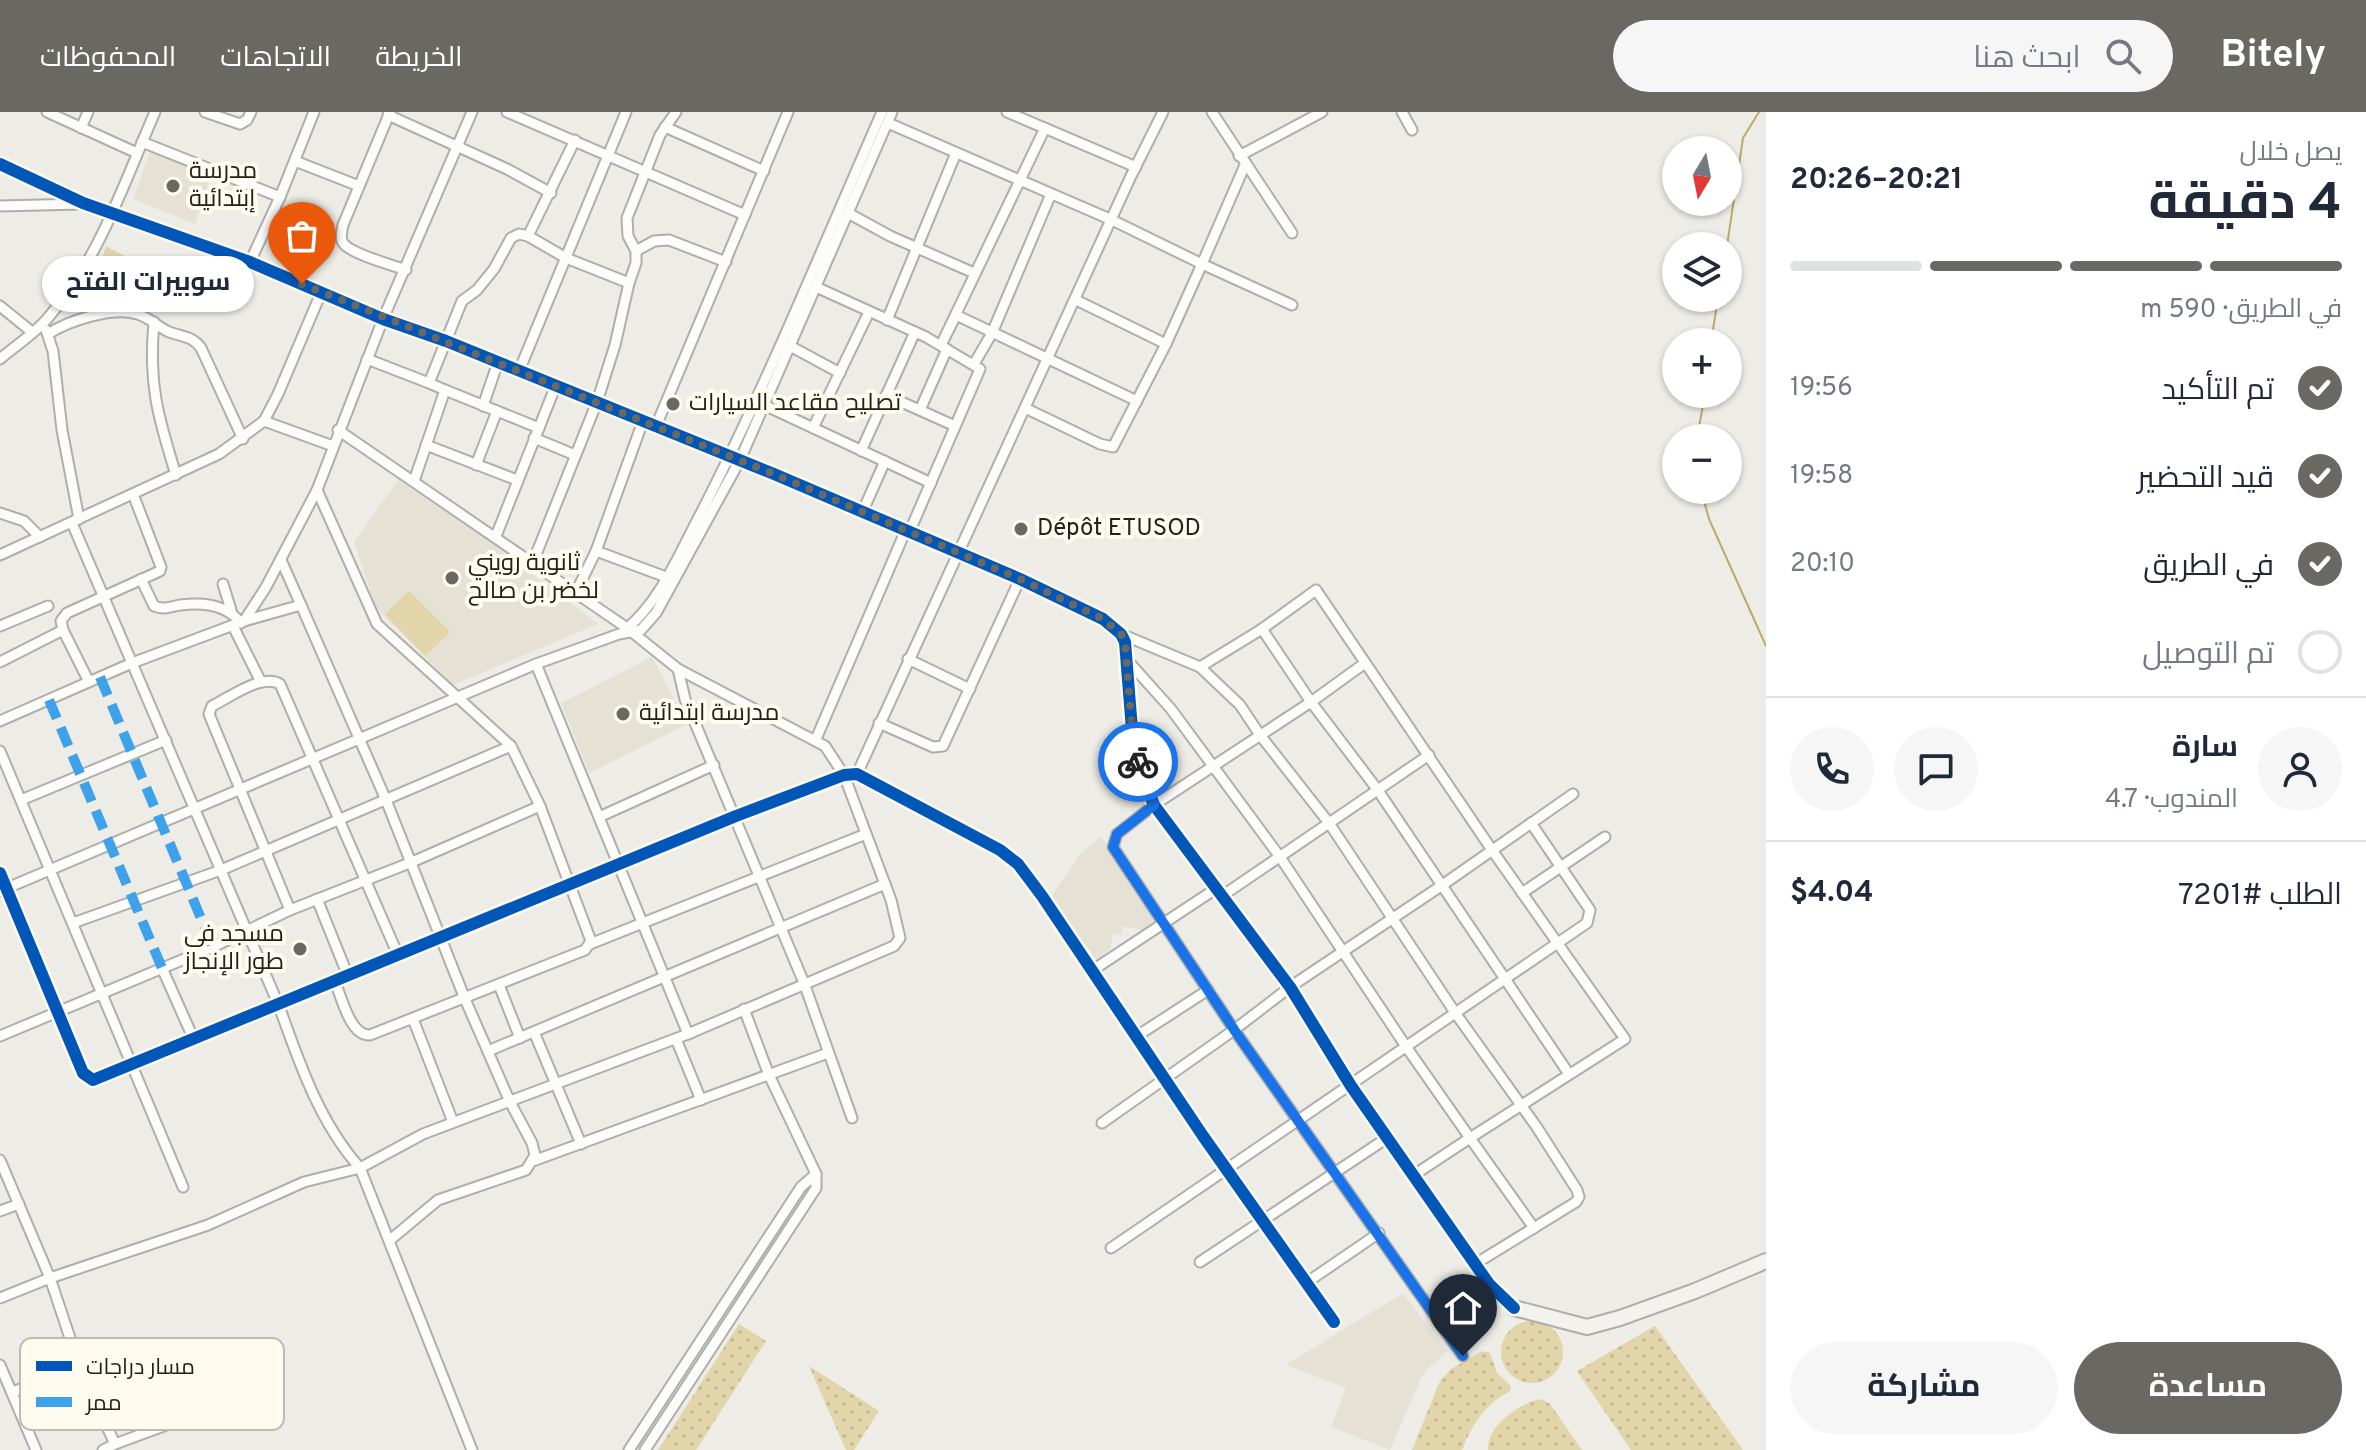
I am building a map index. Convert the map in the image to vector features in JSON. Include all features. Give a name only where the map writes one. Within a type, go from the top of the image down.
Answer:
[{"type":"main road","points":[[1514,1308],[1587,1327],[1695,1291],[1766,1261]]},
{"type":"street","points":[[47,112],[137,153]]},
{"type":"street","points":[[81,128],[88,112]]},
{"type":"street","points":[[0,359],[44,322],[76,282],[111,214],[155,112]]},
{"type":"street","points":[[205,112],[240,124],[247,120],[251,112]]},
{"type":"street","points":[[250,262],[314,112]]},
{"type":"street","points":[[240,623],[281,560],[317,490],[383,319],[472,112]]},
{"type":"street","points":[[507,112],[745,215]]},
{"type":"street","points":[[519,371],[626,112]]},
{"type":"street","points":[[533,562],[597,402],[615,345],[636,263],[636,251],[628,236],[627,218],[665,127],[676,112]]},
{"type":"street","points":[[656,426],[788,112]]},
{"type":"street","points":[[3,890],[536,664],[648,624],[661,606],[734,459],[882,112]]},
{"type":"street","points":[[627,631],[644,614],[764,405],[892,112]]},
{"type":"street","points":[[1007,112],[1136,167]]},
{"type":"street","points":[[857,774],[1163,112]]},
{"type":"street","points":[[1212,112],[1292,233]]},
{"type":"street","points":[[1025,408],[1111,447],[1166,344],[1202,264],[1242,161],[1322,112]]},
{"type":"street","points":[[1402,112],[1412,130]]},
{"type":"street","points":[[406,270],[353,250],[343,243],[341,233],[389,114],[551,193]]},
{"type":"street","points":[[888,123],[1112,220],[1292,305]]},
{"type":"street","points":[[665,127],[764,171]]},
{"type":"street","points":[[944,347],[974,273],[1045,128]]},
{"type":"street","points":[[528,236],[575,140]]},
{"type":"street","points":[[142,142],[280,197]]},
{"type":"street","points":[[887,320],[956,153]]},
{"type":"street","points":[[295,161],[359,186]]},
{"type":"street","points":[[0,164],[83,203],[250,262],[383,319],[446,341],[656,426],[1020,579],[1103,619],[1121,634],[1200,667],[1229,693],[1329,823],[1579,1194],[1576,1202],[1475,1264]]},
{"type":"street","points":[[974,364],[992,333],[1051,194]]},
{"type":"street","points":[[0,206],[83,203]]},
{"type":"street","points":[[848,213],[974,273]]},
{"type":"street","points":[[429,383],[462,301],[477,290],[494,269],[511,238],[519,234],[566,258],[629,283]]},
{"type":"street","points":[[636,251],[654,241],[669,240],[726,262]]},
{"type":"street","points":[[816,287],[944,347],[979,367],[980,373],[816,739]]},
{"type":"street","points":[[0,555],[176,475],[243,439],[264,421],[321,293]]},
{"type":"street","points":[[1076,300],[1166,344]]},
{"type":"street","points":[[0,306],[32,332]]},
{"type":"street","points":[[48,334],[69,322],[125,311],[189,337],[197,342],[243,439]]},
{"type":"street","points":[[813,428],[869,312]]},
{"type":"street","points":[[920,410],[956,315],[1137,401]]},
{"type":"street","points":[[44,322],[53,351],[76,521],[103,595],[320,1109],[360,1168],[472,1450]]},
{"type":"street","points":[[154,322],[151,348],[153,393],[157,417],[176,475]]},
{"type":"street","points":[[861,451],[915,332]]},
{"type":"street","points":[[790,346],[840,373]]},
{"type":"street","points":[[367,359],[539,428]]},
{"type":"street","points":[[483,406],[498,362]]},
{"type":"street","points":[[496,536],[556,385]]},
{"type":"street","points":[[414,481],[445,390]]},
{"type":"street","points":[[886,395],[955,426]]},
{"type":"street","points":[[764,405],[931,483]]},
{"type":"street","points":[[476,465],[497,411]]},
{"type":"street","points":[[264,421],[333,446]]},
{"type":"street","points":[[576,592],[596,551],[643,421]]},
{"type":"street","points":[[0,1298],[208,1225],[304,1182],[360,1168],[401,1143],[676,1039],[898,943],[900,934],[885,884],[844,775],[832,755],[816,739],[678,669],[576,592],[338,430]]},
{"type":"street","points":[[534,438],[575,455]]},
{"type":"street","points":[[426,445],[517,480]]},
{"type":"street","points":[[862,513],[885,461]]},
{"type":"street","points":[[317,490],[372,617],[511,746],[540,806],[590,944]]},
{"type":"street","points":[[89,682],[63,630],[61,621],[64,614],[160,571],[161,567],[133,494]]},
{"type":"street","points":[[0,513],[24,521],[40,537]]},
{"type":"street","points":[[596,551],[666,577]]},
{"type":"street","points":[[281,560],[412,862],[465,999],[535,1155],[526,1170],[438,1200],[390,1240]]},
{"type":"street","points":[[141,579],[150,601],[158,608],[198,605],[231,610]]},
{"type":"street","points":[[879,723],[933,747],[943,746],[1020,579]]},
{"type":"street","points":[[223,584],[261,682]]},
{"type":"street","points":[[1200,667],[1262,629],[1316,590],[1492,850],[1625,1039],[1414,1175]]},
{"type":"street","points":[[0,721],[132,663],[240,623],[301,605]]},
{"type":"street","points":[[0,626],[48,606]]},
{"type":"street","points":[[1262,629],[1311,702],[1377,789],[1569,1074]]},
{"type":"street","points":[[0,662],[63,630]]},
{"type":"street","points":[[1121,634],[1128,661],[1133,742],[1154,805],[1290,987],[1351,1086],[1489,1284],[1514,1308]]},
{"type":"street","points":[[908,659],[970,689]]},
{"type":"street","points":[[1128,661],[1171,709],[1280,857],[1407,1048],[1534,1228]]},
{"type":"street","points":[[1365,663],[1154,805],[1117,834],[1113,847],[1234,1030],[1463,1356]]},
{"type":"street","points":[[536,664],[688,1034]]},
{"type":"street","points":[[678,669],[685,699],[804,983],[852,1118]]},
{"type":"street","points":[[290,910],[209,712],[212,706],[261,682],[280,684],[398,955]]},
{"type":"street","points":[[21,800],[166,740]]},
{"type":"street","points":[[73,923],[221,870],[511,746]]},
{"type":"street","points":[[0,751],[183,1187]]},
{"type":"street","points":[[1093,970],[1165,923],[1280,857],[1429,755]]},
{"type":"street","points":[[599,817],[714,765]]},
{"type":"street","points":[[0,873],[3,890],[83,1073],[90,1080],[279,1006],[736,816],[844,775],[857,774],[990,844],[1018,864],[1334,1322]]},
{"type":"street","points":[[1102,1123],[1290,987],[1573,794]]},
{"type":"street","points":[[0,1035],[103,994],[290,910],[412,862],[540,806]]},
{"type":"street","points":[[1111,1248],[1587,923],[1591,914],[1531,823]]},
{"type":"street","points":[[335,982],[360,1034],[370,1035],[866,834]]},
{"type":"street","points":[[1522,893],[1605,837]]},
{"type":"street","points":[[488,1051],[885,884]]},
{"type":"street","points":[[317,899],[348,976]]},
{"type":"street","points":[[162,968],[194,1040]]},
{"type":"street","points":[[499,985],[520,1038]]},
{"type":"street","points":[[1137,1036],[1208,990]]},
{"type":"street","points":[[645,1450],[736,1307],[814,1193],[816,1174],[769,1075],[744,1009]]},
{"type":"street","points":[[413,1019],[453,1122]]},
{"type":"street","points":[[534,1032],[581,1144]]},
{"type":"street","points":[[676,1039],[701,1100]]},
{"type":"street","points":[[533,1161],[828,1053]]},
{"type":"street","points":[[1200,1262],[1387,1138]]},
{"type":"street","points":[[0,1160],[50,1278],[70,1338]]},
{"type":"street","points":[[629,1450],[801,1187],[816,1174]]},
{"type":"street","points":[[0,1211],[19,1204]]},
{"type":"street","points":[[1306,1283],[1379,1233]]},
{"type":"street","points":[[0,1365],[20,1416]]},
{"type":"street","points":[[27,1430],[36,1450]]},
{"type":"street","points":[[109,1430],[115,1444]]},
{"type":"street","points":[[103,1450],[153,1430]]},
{"type":"shaded area","name":"مدرسة إبتدائية","points":[[151,148],[212,173],[195,224],[133,199]]},
{"type":"shaded area","points":[[106,246],[167,279],[155,311],[94,285]]},
{"type":"shaded area","name":"ثانوية رويني لخضر بن صالح","points":[[398,480],[500,549],[598,624],[453,685],[376,608],[354,542]]},
{"type":"shaded area","points":[[409,591],[450,632],[425,656],[385,614]]},
{"type":"shaded area","name":"مدرسة ابتدائية","points":[[652,657],[687,724],[589,773],[561,703]]},
{"type":"shaded area","points":[[1101,837],[1158,919],[1143,930],[1123,926],[1122,935],[1113,933],[1110,949],[1097,960],[1050,899],[1079,855]]},
{"type":"shaded area","points":[[1403,1293],[1447,1352],[1421,1378],[1390,1450],[1331,1427],[1346,1388],[1286,1365]]},
{"type":"shaded area","points":[[1532,1321],[1544,1323],[1554,1330],[1561,1340],[1561,1364],[1554,1374],[1544,1381],[1532,1383],[1520,1381],[1510,1374],[1503,1364],[1501,1352],[1503,1340],[1510,1330],[1520,1323]]},
{"type":"shaded area","points":[[739,1324],[766,1341],[696,1450],[658,1450]]},
{"type":"shaded area","points":[[1655,1326],[1743,1450],[1631,1450],[1577,1371]]},
{"type":"shaded area","points":[[1482,1351],[1490,1353],[1497,1373],[1511,1386],[1510,1391],[1493,1402],[1480,1416],[1462,1450],[1412,1450],[1440,1381],[1451,1369]]},
{"type":"shaded area","points":[[809,1366],[879,1411],[854,1450],[846,1450]]},
{"type":"shaded area","points":[[1542,1399],[1550,1404],[1582,1450],[1488,1450],[1492,1432],[1498,1424],[1515,1410]]},
{"type":"waterway","points":[[1729,232],[1743,138],[1759,112]]},
{"type":"waterway","points":[[1713,328],[1716,312]]},
{"type":"waterway","points":[[1700,424],[1702,408]]},
{"type":"waterway","points":[[1705,504],[1766,646]]},
{"type":"marked path","points":[[100,677],[213,947]]},
{"type":"marked path","points":[[49,700],[162,968]]},
{"type":"cycle path","points":[[0,164],[83,203],[250,262],[383,319],[446,341],[774,474],[1020,579],[1103,619],[1121,634],[1125,642],[1133,742],[1154,805],[1290,987],[1351,1086],[1489,1284],[1514,1308]]},
{"type":"cycle path","points":[[0,873],[83,1073],[93,1080],[736,816],[844,775],[857,774],[1000,850],[1018,864],[1334,1322]]},
{"type":"way so far","points":[[302,284],[774,474],[1020,579],[1103,619],[1121,634],[1125,642],[1133,742],[1138,762]]},
{"type":"place","name":"مدرسة إبتدائية","points":[[173,186]]},
{"type":"place","name":"سوبيرات الفتح","points":[[302,284]]},
{"type":"place","name":"تصليح مقاعد السيارات","points":[[673,404]]},
{"type":"place","name":"Dépôt ETUSOD","points":[[1021,529]]},
{"type":"place","name":"ثانوية رويني لخضر بن صالح","points":[[452,578]]},
{"type":"place","name":"مدرسة ابتدائية","points":[[623,714]]},
{"type":"place","name":"مسجد في طور الإنجاز","points":[[300,949]]},
{"type":"route","points":[[1138,762],[1154,805],[1117,834],[1113,847],[1235,1031],[1463,1356]]}]
